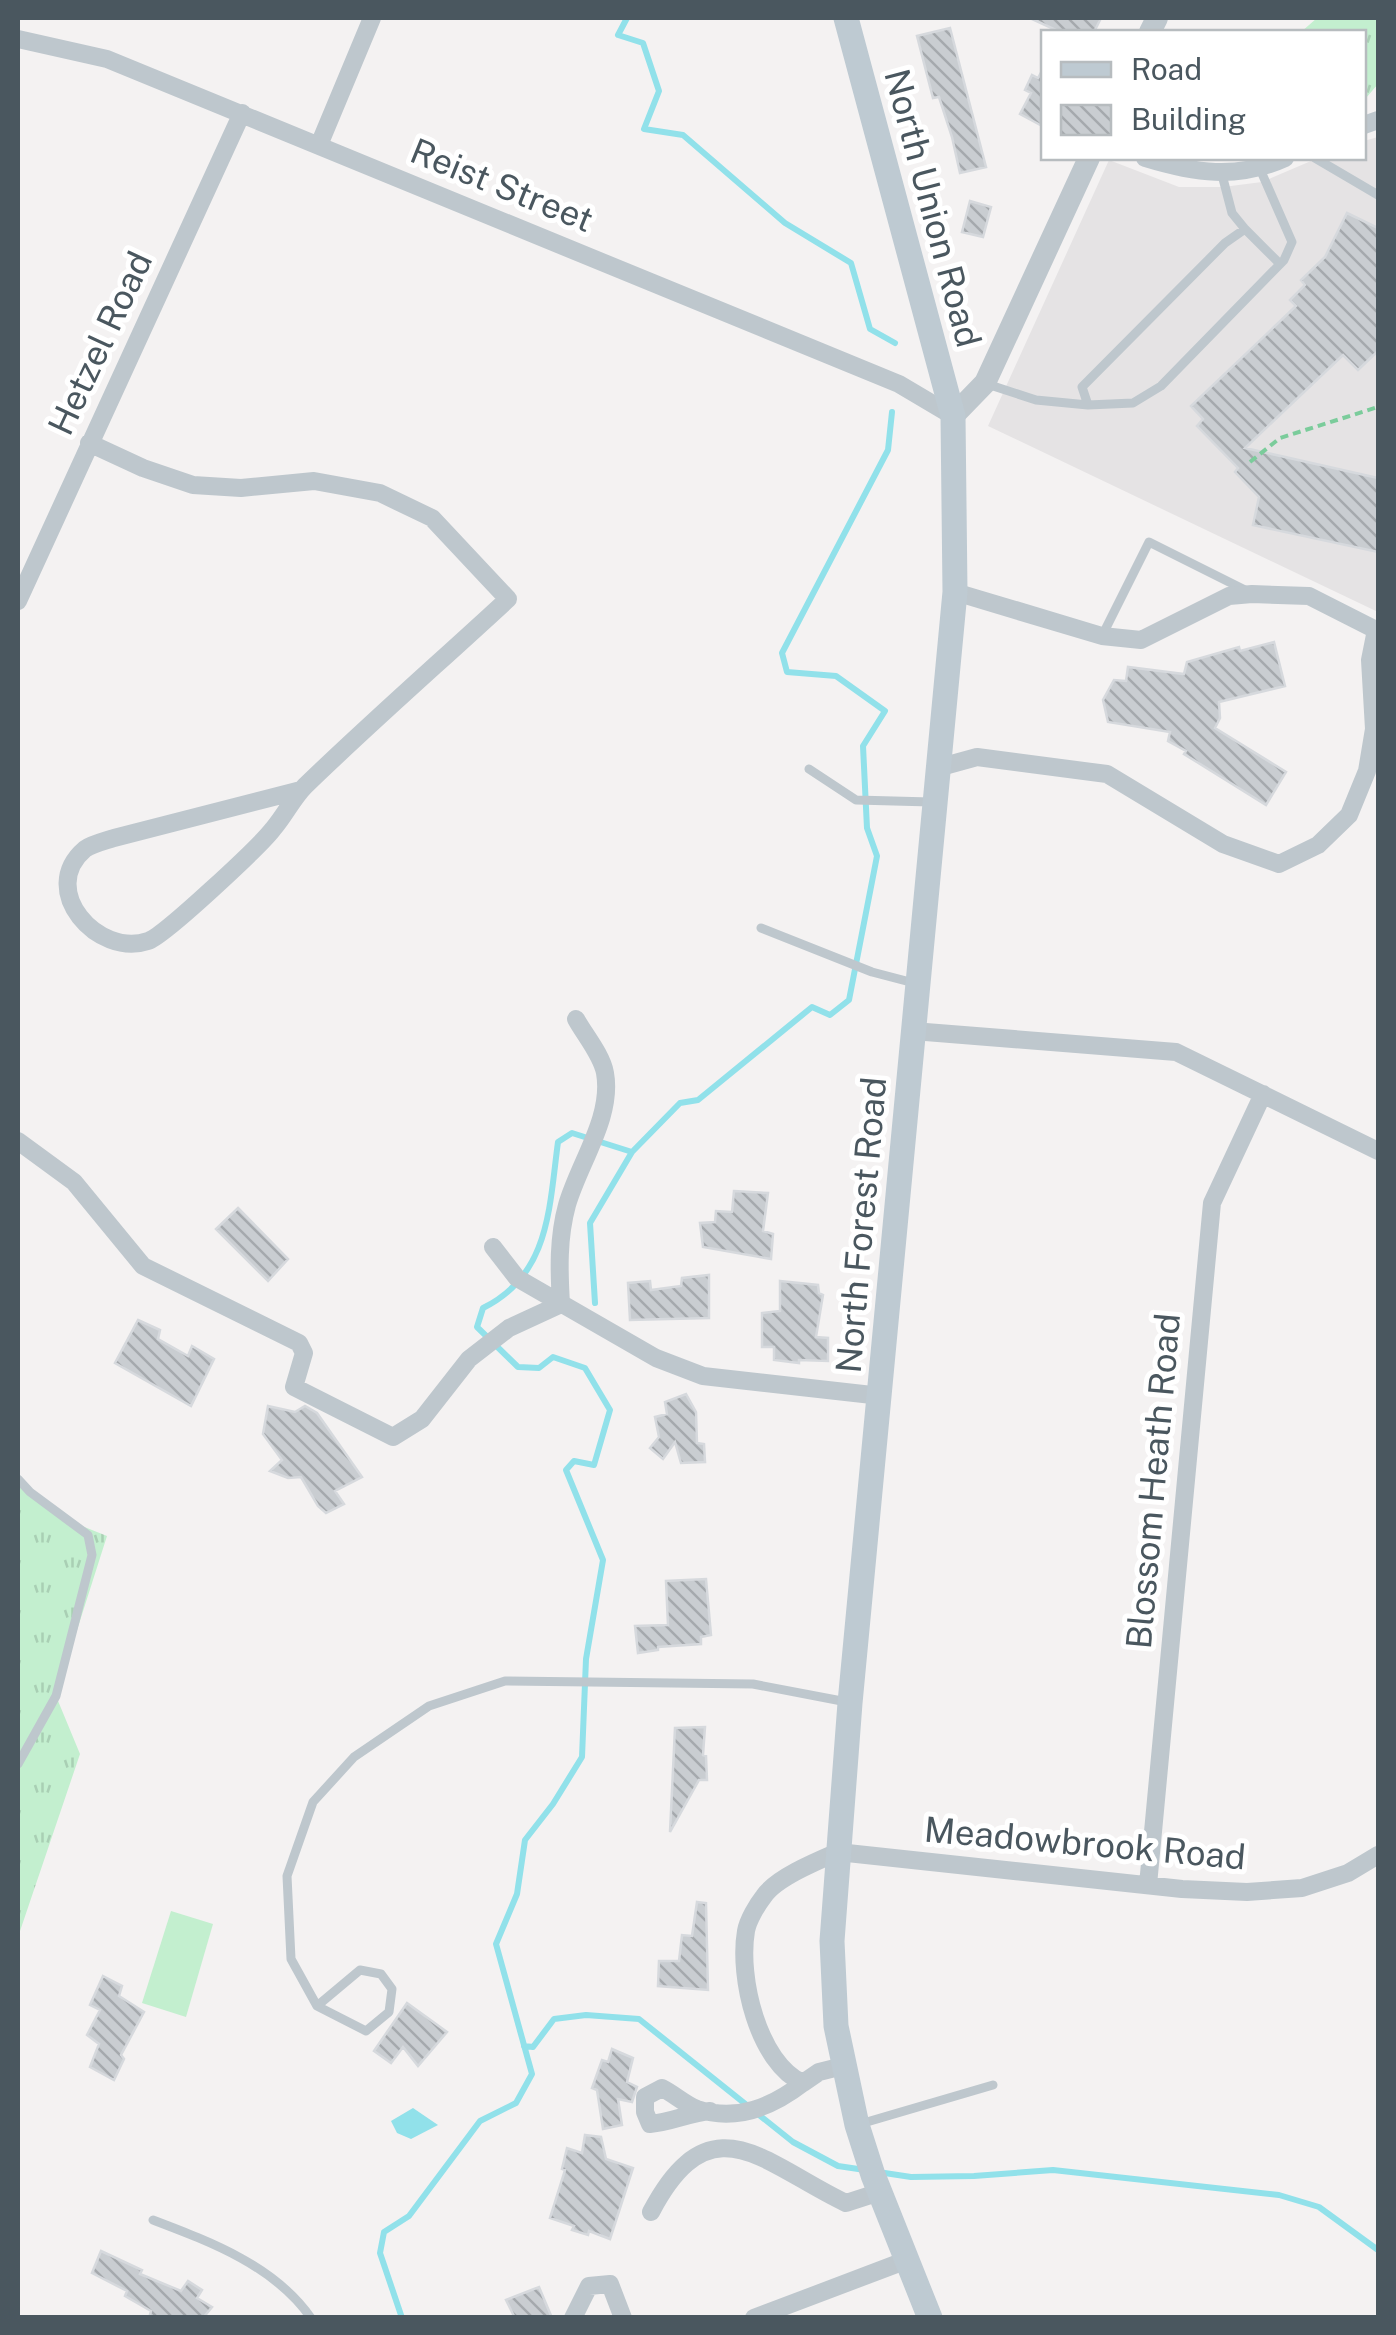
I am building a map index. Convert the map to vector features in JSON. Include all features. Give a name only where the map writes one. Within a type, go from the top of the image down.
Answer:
[{"type":"main road","name":"North Union Road","points":[[846,18],[953,416]]},
{"type":"main road","name":"North Forest Road","points":[[930,2318],[858,2125],[842,2066],[832,1985],[850,1703],[955,592],[953,416]]},
{"type":"street","points":[[319,145],[372,18]]},
{"type":"street","name":"Reist Street","points":[[18,39],[107,59],[899,384],[953,416]]},
{"type":"street","name":"Hetzel Road","points":[[18,601],[242,114]]},
{"type":"street","points":[[953,416],[984,383],[1088,160]]},
{"type":"street","points":[[1153,160],[1200,173],[1260,169],[1280,160]]},
{"type":"street","points":[[89,444],[143,468],[193,484],[241,488],[314,481],[380,492],[432,518],[508,599],[301,790],[272,831],[169,927],[149,941],[128,942],[103,936],[79,920],[68,897],[71,870],[86,848],[301,790]]},
{"type":"street","points":[[937,768],[977,757],[1107,774],[1223,844],[1279,864],[1318,845],[1350,815],[1367,771],[1374,730],[1376,630],[1309,596],[1229,596],[1141,640],[1102,636],[955,592]]},
{"type":"street","points":[[561,1304],[558,1257],[566,1208],[580,1164],[604,1111],[605,1070],[576,1018]]},
{"type":"street","points":[[913,1032],[1176,1052],[1378,1150]]},
{"type":"street","name":"Blossom Heath Road","points":[[1148,1885],[1212,1203],[1263,1094]]},
{"type":"street","points":[[18,1141],[74,1182],[143,1266],[300,1343],[304,1353],[294,1387],[394,1437],[422,1419],[469,1359],[509,1328],[561,1304]]},
{"type":"street","points":[[493,1247],[517,1278],[656,1358],[703,1376],[882,1396]]},
{"type":"street","points":[[803,2083],[786,2075],[772,2055],[748,1998],[744,1965],[746,1927],[766,1892],[810,1864],[838,1852]]},
{"type":"street","name":"Meadowbrook Road","points":[[838,1852],[1247,1892],[1302,1888],[1348,1873],[1378,1855]]},
{"type":"street","points":[[710,2110],[740,2114],[779,2102],[819,2072],[842,2066]]},
{"type":"street","points":[[652,2212],[668,2181],[684,2162],[711,2150],[744,2149],[846,2203],[880,2192]]},
{"type":"street","points":[[754,2318],[907,2260]]},
{"type":"street","points":[[574,2318],[589,2286],[610,2284],[623,2318]]},
{"type":"lane","points":[[1318,160],[1378,194]]},
{"type":"lane","points":[[984,383],[1036,400],[1088,405],[1133,403],[1161,386],[1280,264],[1292,242],[1260,169]]},
{"type":"lane","points":[[1221,171],[1232,213],[1280,264]]},
{"type":"lane","points":[[1088,405],[1082,388],[1225,243],[1245,229]]},
{"type":"lane","points":[[1102,636],[1149,542],[1252,594]]},
{"type":"lane","points":[[809,768],[856,800],[934,802]]},
{"type":"lane","points":[[761,928],[872,972],[917,984]]},
{"type":"lane","points":[[18,1478],[30,1492],[88,1535],[92,1555],[56,1696],[18,1764]]},
{"type":"lane","points":[[317,2006],[360,1970],[381,1974],[392,1989],[389,2012],[366,2031],[317,2006],[291,1959],[287,1876],[313,1802],[354,1757],[429,1706],[505,1681],[753,1684],[850,1703]]},
{"type":"lane","points":[[858,2125],[993,2086]]},
{"type":"lane","points":[[154,2220],[204,2240],[276,2279],[298,2298],[311,2318]]},
{"type":"path","points":[[1250,462],[1280,438],[1378,407]]},
{"type":"shaded area","points":[[1378,137],[1378,612],[988,426],[1109,160],[1179,187],[1223,187],[1262,182],[1313,160],[1366,160],[1366,140]]},
{"type":"green space","points":[[1317,18],[1378,18],[1378,84],[1366,98],[1366,30],[1303,30]]},
{"type":"green space","points":[[18,1484],[77,1524],[107,1536],[56,1696],[80,1754],[18,1937]]},
{"type":"green space","points":[[171,1911],[213,1924],[186,2017],[142,2003]]},
{"type":"water","points":[[413,2108],[438,2125],[411,2139],[397,2133],[391,2121]]},
{"type":"building","points":[[1030,18],[1101,18],[1095,30],[1056,30]]},
{"type":"building","points":[[950,28],[986,167],[960,173],[939,97],[933,98],[917,36]]},
{"type":"building","points":[[1041,72],[1041,125],[1020,114],[1031,93],[1025,90],[1032,75],[1038,78]]},
{"type":"building","points":[[970,201],[991,207],[983,237],[962,232]]},
{"type":"building","points":[[1347,213],[1378,228],[1378,351],[1358,370],[1343,355],[1245,448],[1378,478],[1378,552],[1253,525],[1259,497],[1235,472],[1238,468],[1197,426],[1203,419],[1191,406],[1296,306],[1290,300],[1305,285],[1301,280],[1325,257]]},
{"type":"building","points":[[1274,642],[1285,686],[1219,702],[1220,718],[1215,728],[1286,772],[1266,805],[1184,754],[1186,751],[1168,741],[1170,732],[1108,722],[1103,700],[1114,680],[1126,681],[1128,667],[1184,674],[1187,662]]},
{"type":"building","points":[[734,1191],[768,1193],[763,1231],[773,1234],[771,1259],[703,1247],[700,1223],[715,1222],[716,1211],[732,1212]]},
{"type":"building","points":[[238,1208],[288,1259],[268,1281],[216,1229]]},
{"type":"building","points":[[709,1275],[709,1318],[630,1320],[628,1283],[650,1281],[651,1290],[681,1286],[682,1278]]},
{"type":"building","points":[[780,1281],[818,1285],[823,1295],[816,1337],[828,1338],[828,1361],[774,1360],[774,1347],[762,1347],[762,1313],[780,1311]]},
{"type":"building","points":[[138,1320],[160,1330],[158,1339],[188,1356],[192,1346],[214,1359],[191,1406],[115,1363]]},
{"type":"building","points":[[686,1394],[696,1412],[697,1443],[704,1444],[705,1462],[681,1463],[675,1442],[663,1459],[650,1448],[659,1437],[655,1417],[667,1414],[665,1402]]},
{"type":"building","points":[[268,1406],[295,1412],[305,1406],[317,1413],[362,1477],[335,1491],[344,1504],[326,1513],[301,1477],[288,1478],[270,1471],[282,1460],[263,1434]]},
{"type":"building","points":[[706,1579],[711,1635],[701,1637],[701,1644],[658,1647],[638,1653],[635,1626],[668,1625],[666,1581]]},
{"type":"building","points":[[705,1727],[703,1755],[707,1780],[699,1780],[670,1832],[675,1728]]},
{"type":"building","points":[[697,1902],[706,1903],[708,1990],[658,1986],[659,1961],[679,1961],[682,1935],[692,1936]]},
{"type":"building","points":[[103,1976],[122,1986],[119,1996],[144,2012],[121,2055],[124,2059],[114,2080],[90,2067],[99,2044],[87,2035],[100,2010],[90,2005]]},
{"type":"building","points":[[407,2003],[447,2032],[418,2066],[403,2047],[391,2063],[374,2051]]},
{"type":"building","points":[[612,2049],[633,2058],[627,2082],[637,2087],[632,2102],[618,2099],[622,2125],[603,2129],[597,2090],[592,2088],[602,2060],[608,2062]]},
{"type":"building","points":[[585,2135],[601,2137],[606,2159],[633,2168],[610,2239],[572,2230],[574,2226],[550,2218],[565,2170],[562,2169],[567,2148],[582,2153]]},
{"type":"building","points":[[101,2251],[142,2270],[140,2274],[181,2291],[188,2281],[202,2290],[197,2298],[212,2307],[203,2318],[149,2318],[151,2311],[125,2296],[127,2291],[92,2273]]},
{"type":"building","points":[[539,2287],[552,2318],[515,2318],[506,2300]]},
{"type":"waterway","points":[[627,18],[618,35],[643,43],[659,91],[644,129],[683,135],[785,223],[851,263],[870,329],[895,343]]},
{"type":"waterway","points":[[402,2318],[380,2253],[384,2232],[409,2216],[480,2121],[516,2103],[532,2074],[496,1944],[517,1894],[525,1840],[582,1757],[586,1659],[603,1560],[566,1470],[574,1461],[594,1465],[610,1410],[585,1368],[553,1357],[539,1368],[518,1367],[477,1327],[483,1308],[505,1294],[534,1258],[548,1215],[558,1142],[572,1133],[632,1152],[680,1103],[698,1100],[812,1007],[830,1015],[849,1000],[877,856],[867,828],[863,746],[885,711],[836,676],[787,672],[782,653],[888,450],[892,412]]},
{"type":"waterway","points":[[595,1303],[590,1223],[632,1152]]},
{"type":"waterway","points":[[524,2046],[533,2047],[554,2019],[586,2015],[639,2019],[793,2142],[838,2166],[865,2170]]},
{"type":"waterway","points":[[878,2172],[911,2177],[1053,2170],[1279,2195],[1319,2207],[1378,2250]]}]
